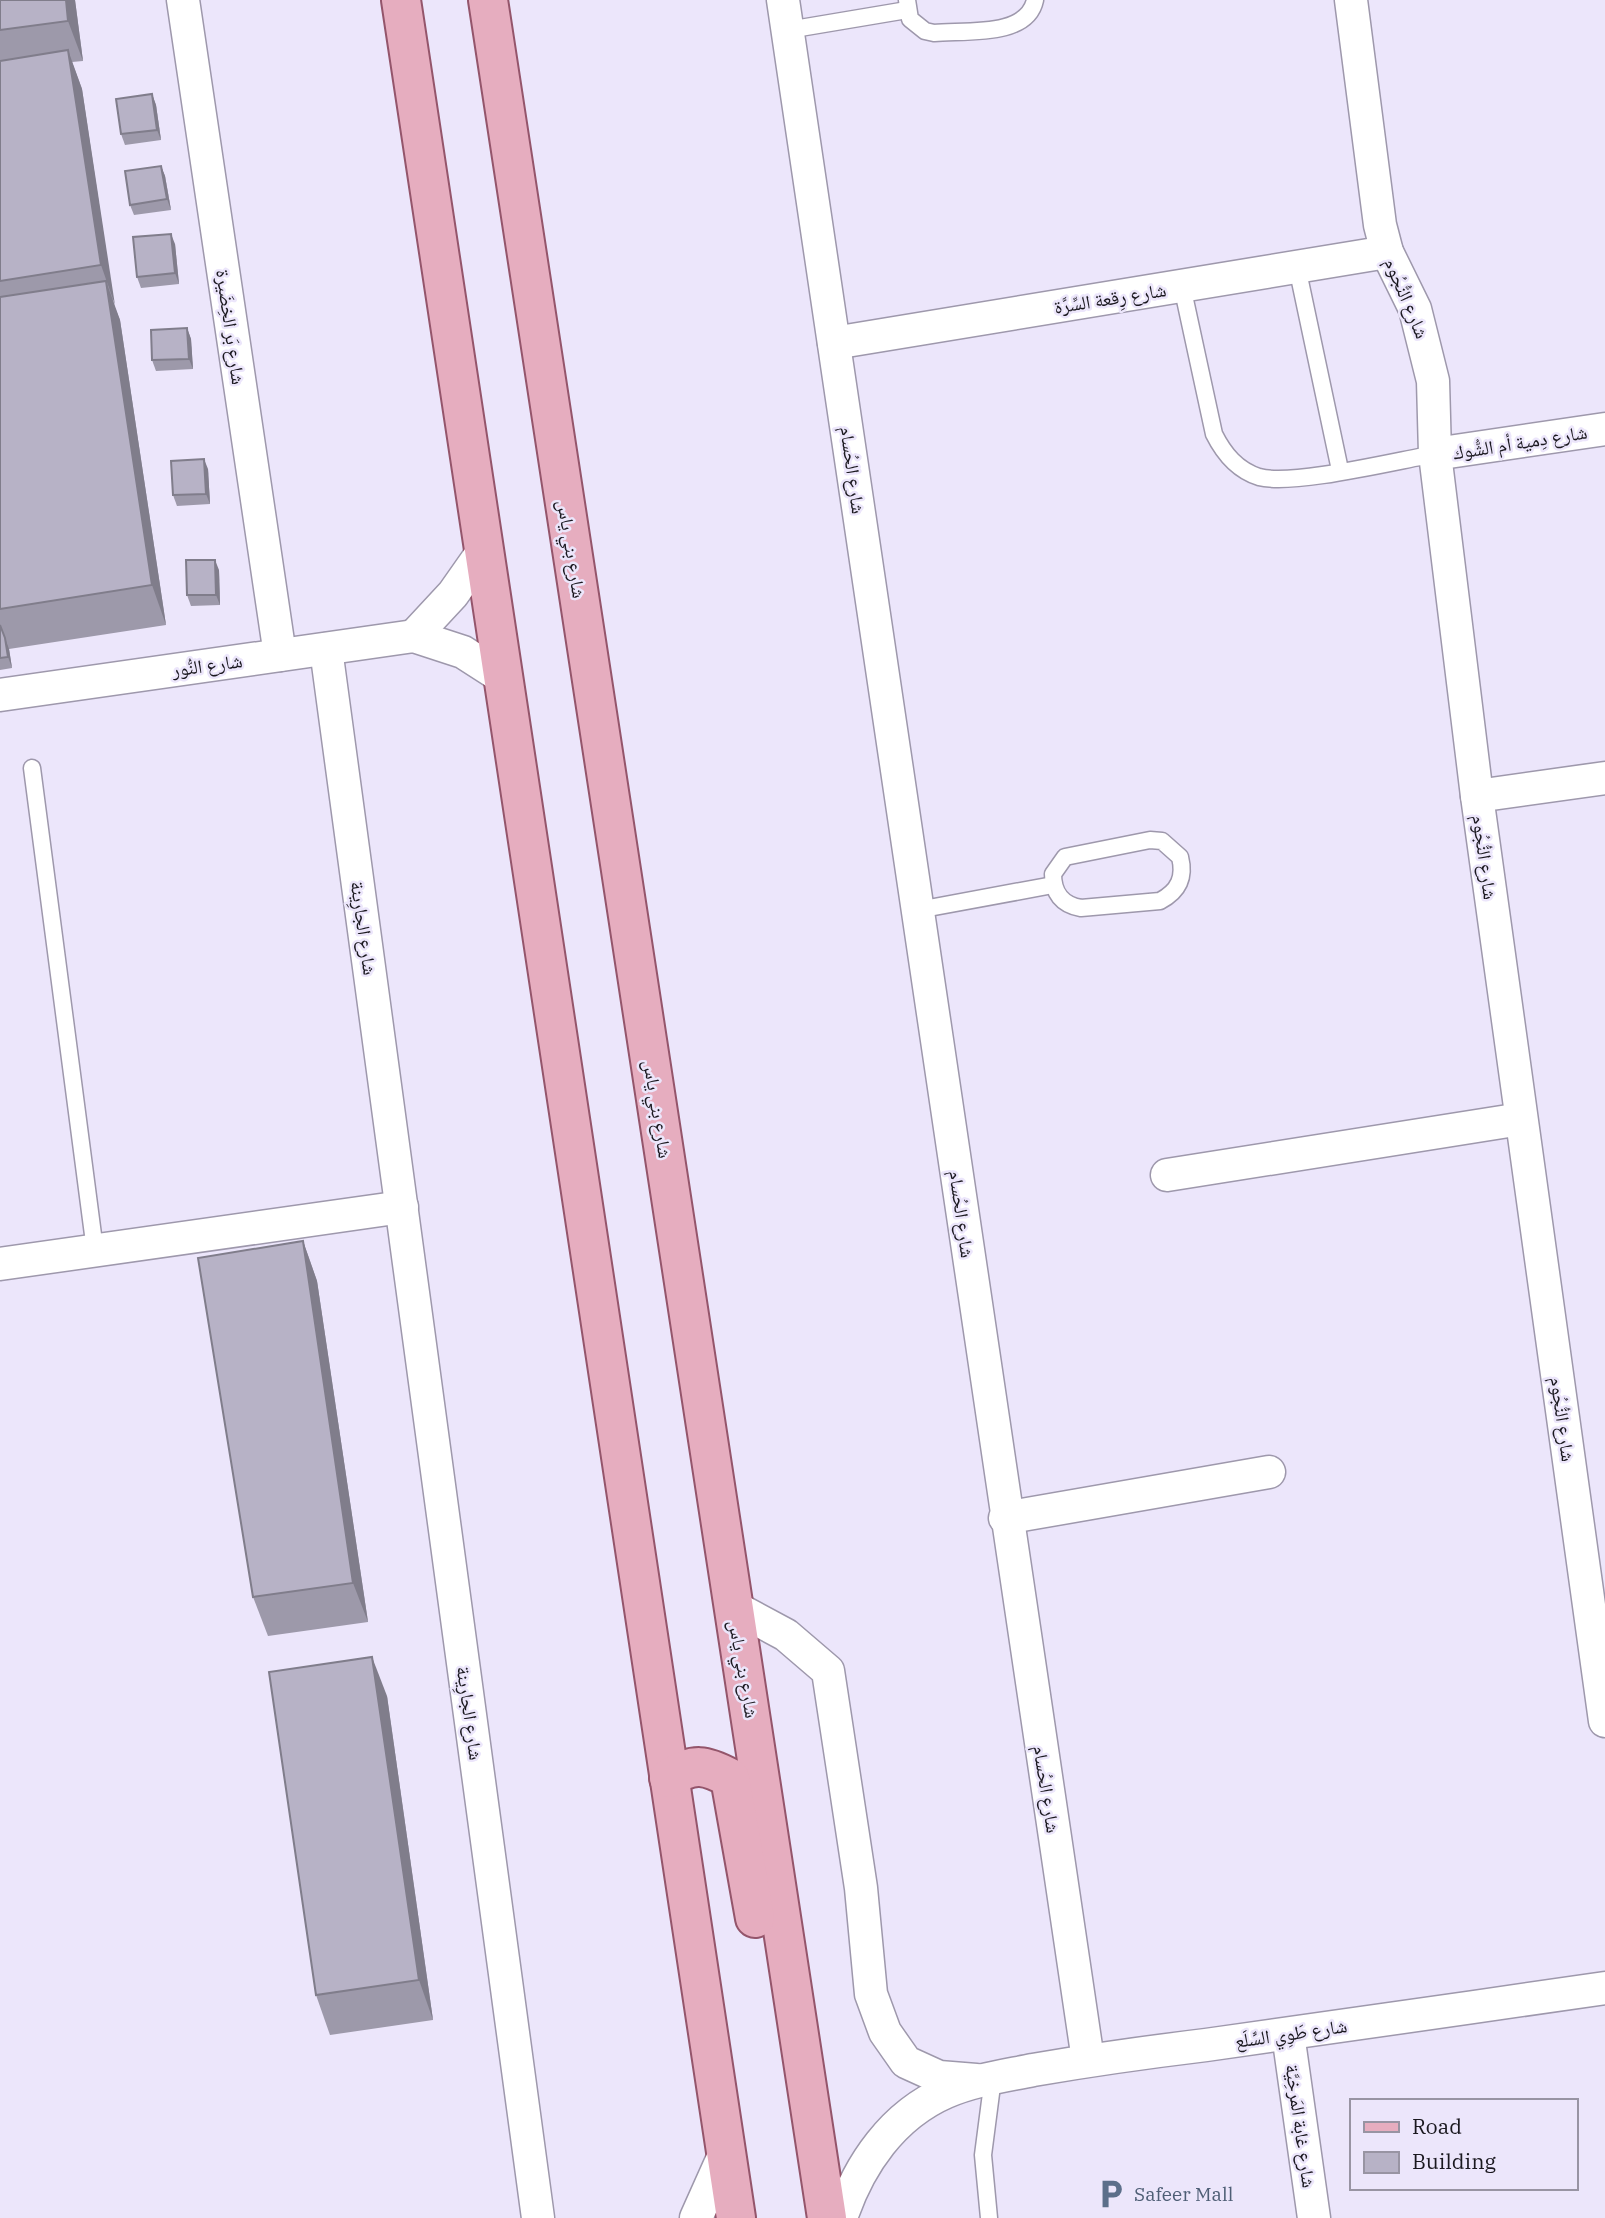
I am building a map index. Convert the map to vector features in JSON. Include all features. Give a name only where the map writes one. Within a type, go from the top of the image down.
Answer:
[{"type":"main road","points":[[401,0],[486,547],[736,2218]]},
{"type":"main road","name":"شارع بني ياس","points":[[488,0],[827,2218]]},
{"type":"main road","points":[[669,1778],[681,1770],[707,1765],[730,1778],[756,1924],[789,1969]]},
{"type":"street","name":"شارع بَر الخِضَيرة","points":[[183,0],[279,655]]},
{"type":"street","name":"شارع النُّجُوم","points":[[1351,0],[1370,135],[1375,198],[1387,252],[1415,309],[1427,344],[1433,381],[1434,454],[1477,796],[1605,1721]]},
{"type":"street","name":"شارع الحُسام","points":[[785,15],[1005,1518],[1088,2060]]},
{"type":"street","name":"شارع رِقعة السِّرَّة","points":[[834,343],[1387,252]]},
{"type":"street","name":"شارع دِمية أم الشُّوك","points":[[1434,454],[1605,429]]},
{"type":"street","points":[[414,636],[453,594],[486,547]]},
{"type":"street","name":"شارع النُّور","points":[[0,695],[414,636],[463,652],[505,679]]},
{"type":"street","name":"شارع الجارِينة","points":[[326,649],[538,2218]]},
{"type":"street","points":[[1477,796],[1605,778]]},
{"type":"street","points":[[1167,1175],[1521,1119]]},
{"type":"street","points":[[0,1264],[402,1207]]},
{"type":"street","points":[[1005,1518],[1269,1472]]},
{"type":"street","name":"شارع طَوِي السِّلَع","points":[[734,1607],[786,1635],[828,1671],[861,1888],[871,1994],[885,2032],[906,2062],[939,2077],[985,2079]]},
{"type":"street","name":"شارع طَوِي السِّلَع","points":[[841,2218],[866,2161],[888,2133],[914,2110],[944,2092],[985,2079],[1088,2060],[1605,1988]]},
{"type":"street","name":"شارع غابة المَرخِيَّة","points":[[1288,2034],[1314,2218]]},
{"type":"street","points":[[696,2218],[726,2151]]},
{"type":"lane","name":"شارع الحُسام","points":[[785,15],[907,5],[916,26],[934,33],[1013,26],[1030,13],[1035,0]]},
{"type":"lane","points":[[1297,267],[1340,470]]},
{"type":"lane","points":[[1182,286],[1214,434],[1222,450],[1246,472],[1262,477],[1293,478],[1434,454]]},
{"type":"lane","points":[[32,768],[95,1250]]},
{"type":"lane","points":[[1150,840],[1161,841],[1172,848],[1183,868],[1177,888],[1160,901],[1071,906],[1057,894],[1053,885],[1054,874],[1065,857],[1150,840]]},
{"type":"lane","points":[[918,910],[1053,885]]},
{"type":"lane","points":[[985,2079],[983,2155],[989,2218]]},
{"type":"building","points":[[0,0],[66,0],[68,21],[0,30]]},
{"type":"building","points":[[68,50],[101,265],[0,281],[0,61]]},
{"type":"building","points":[[152,94],[157,130],[121,134],[116,99]]},
{"type":"building","points":[[161,166],[167,199],[130,205],[125,171]]},
{"type":"building","points":[[171,234],[175,273],[137,277],[133,237]]},
{"type":"building","points":[[106,281],[152,585],[0,609],[0,297]]},
{"type":"building","points":[[187,328],[189,359],[152,360],[151,330]]},
{"type":"building","points":[[204,459],[206,494],[173,495],[171,461]]},
{"type":"building","points":[[186,560],[215,560],[216,595],[187,595]]},
{"type":"building","points":[[0,625],[8,657],[0,658]]},
{"type":"building","points":[[303,1241],[353,1583],[253,1597],[198,1258]]},
{"type":"building","points":[[372,1657],[419,1980],[316,1995],[269,1672]]},
{"type":"place","name":"Safeer Mall","points":[[1111,2194]]}]
